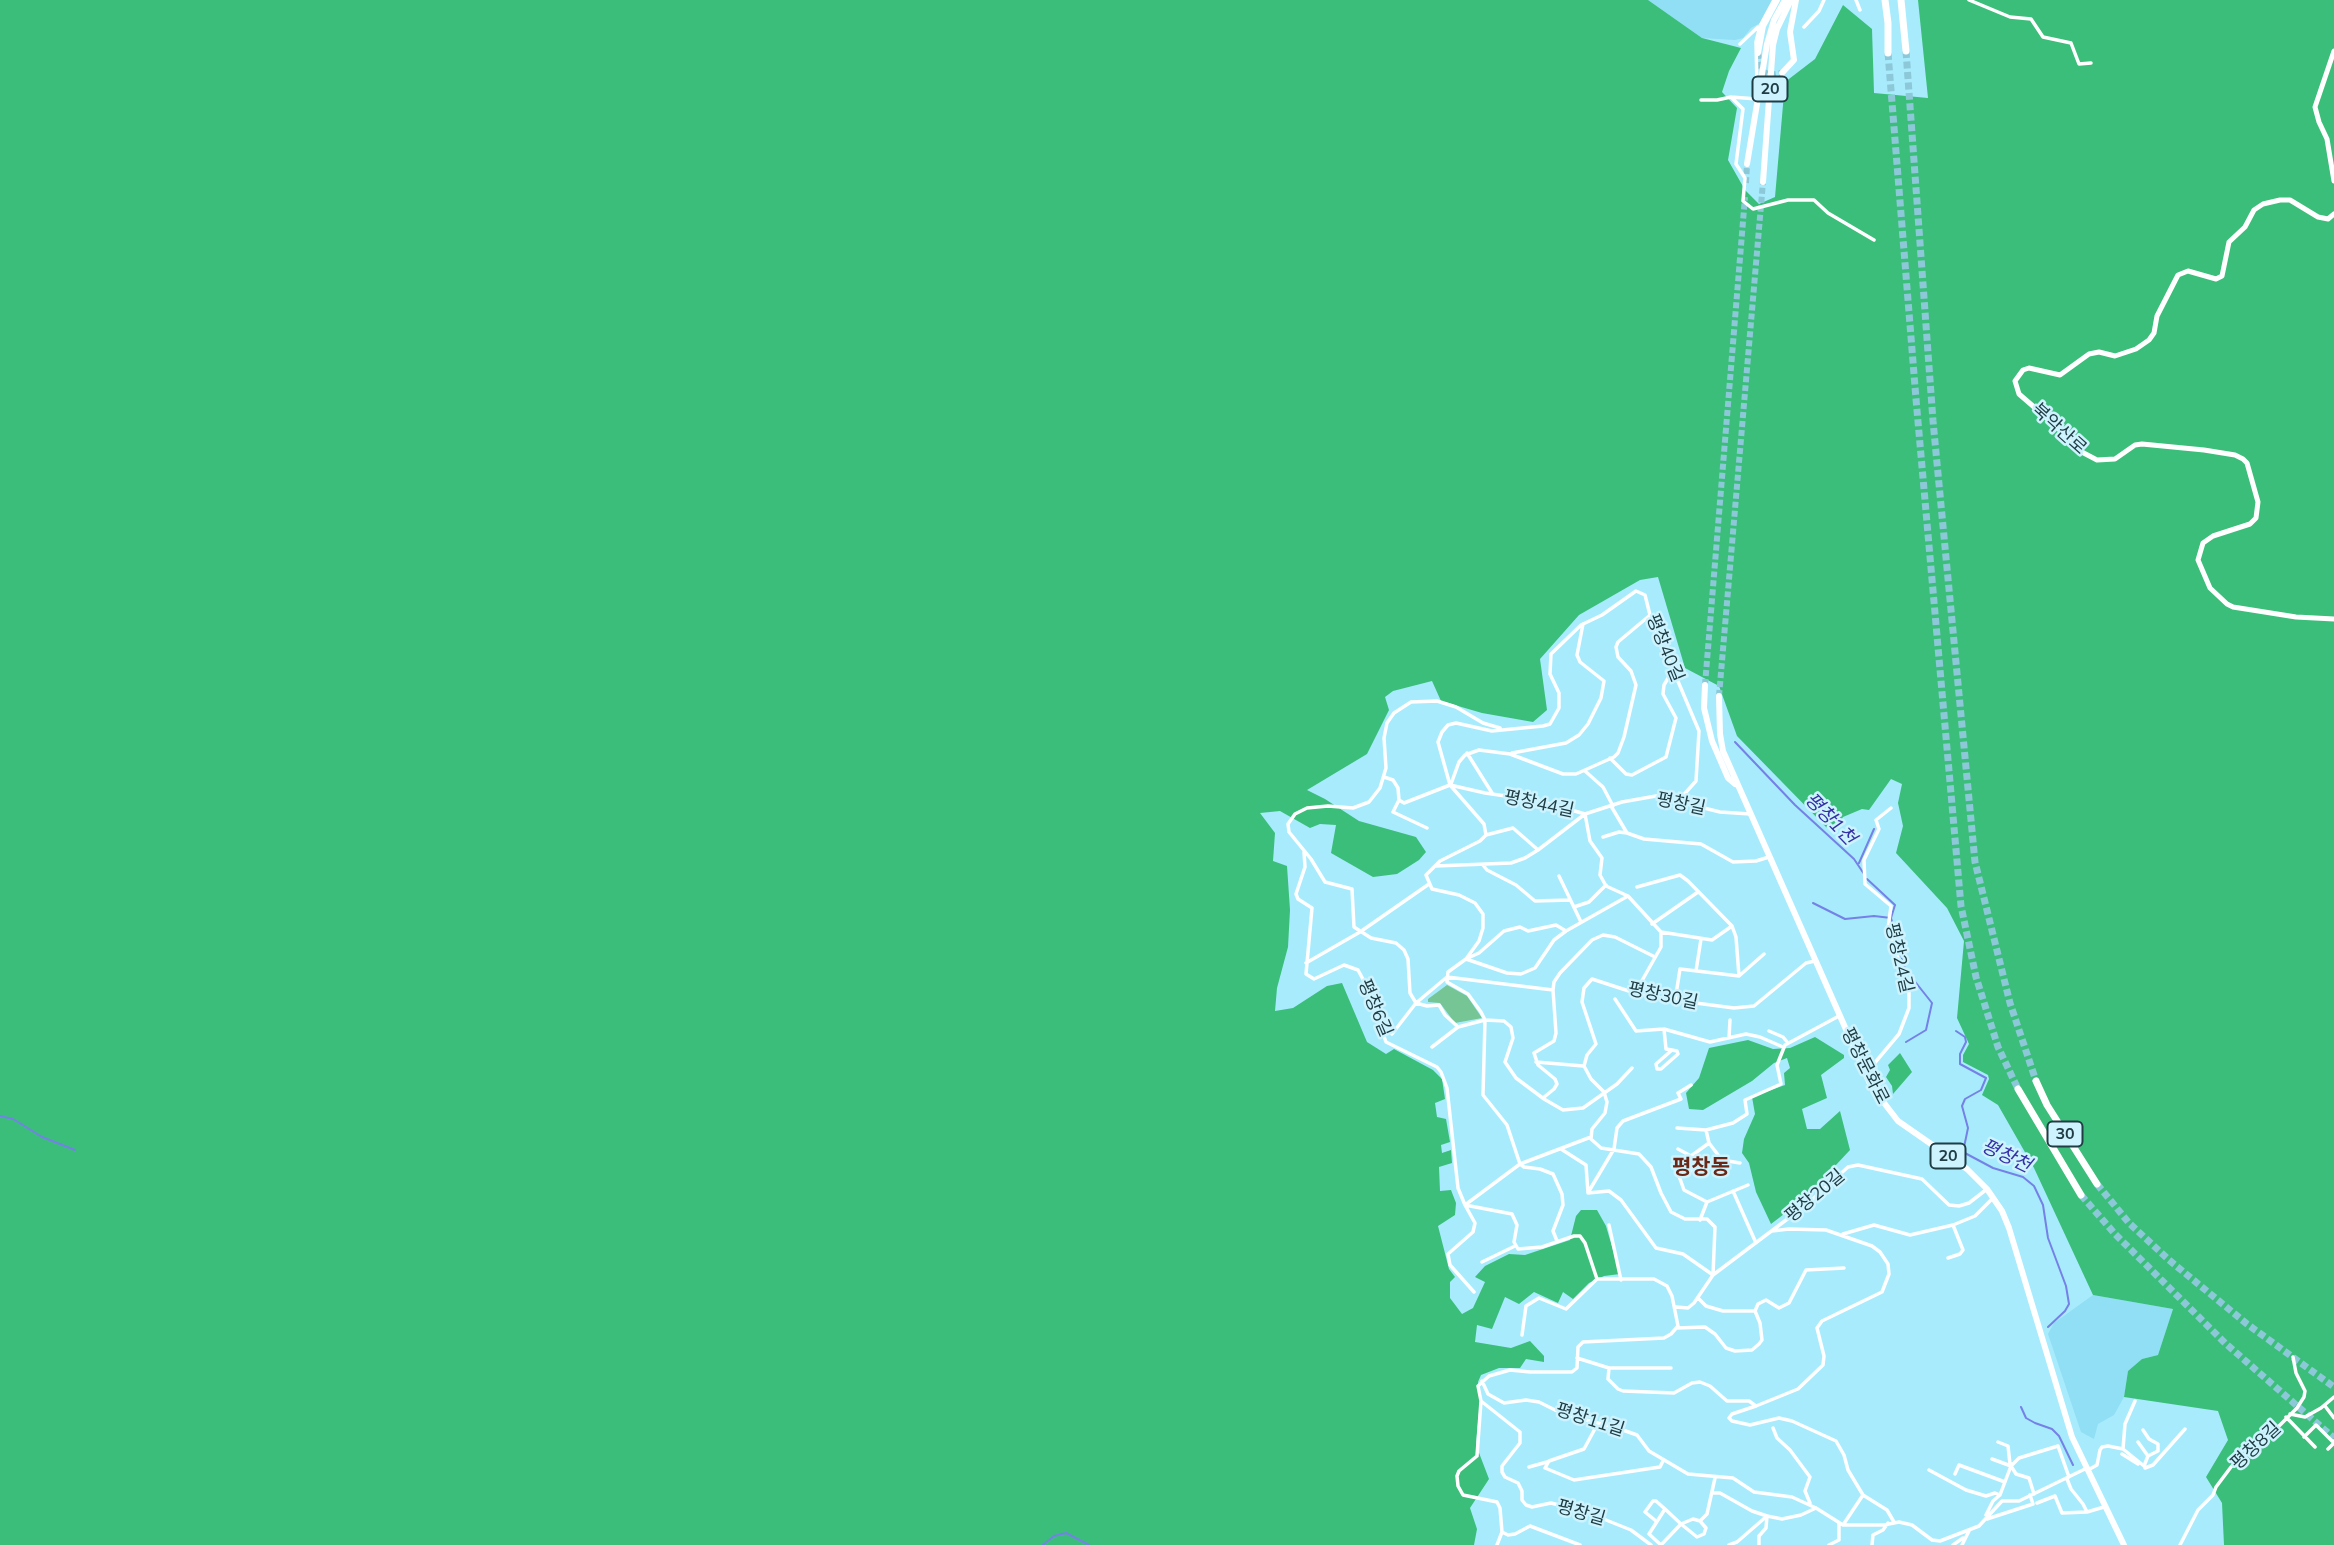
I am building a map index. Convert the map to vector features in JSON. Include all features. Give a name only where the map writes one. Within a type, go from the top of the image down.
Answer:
[{"type":"highway","points":[[1885,0],[1888,53]]},
{"type":"highway","points":[[1900,0],[1906,51]]},
{"type":"highway","name":"30","points":[[2036,1081],[2097,1184]]},
{"type":"highway","name":"30","points":[[2018,1089],[2081,1195]]},
{"type":"main road","points":[[1758,53],[1763,26],[1775,0]]},
{"type":"main road","name":"20","points":[[1747,164],[1767,44],[1774,20],[1784,0]]},
{"type":"main road","points":[[1782,73],[1794,60],[1790,32],[1793,0]]},
{"type":"main road","name":"20","points":[[1763,182],[1773,45],[1777,29],[1793,0]]},
{"type":"main road","name":"평창문화로","points":[[1705,685],[1704,708],[1712,741],[1728,778],[1737,786]]},
{"type":"main road","name":"평창문화로","points":[[1719,696],[1719,725],[1723,751],[1839,1016],[1878,1097],[1898,1121],[1967,1169],[1987,1189],[2009,1228],[2072,1437],[2124,1545]]},
{"type":"street","points":[[1752,136],[1758,69],[1754,50],[1760,26],[1775,0]]},
{"type":"street","points":[[1804,27],[1819,11],[1824,0]]},
{"type":"street","points":[[1856,0],[1860,10]]},
{"type":"street","points":[[1969,0],[2002,14],[2031,19],[2043,37],[2069,41],[2079,64],[2091,64]]},
{"type":"street","points":[[1740,44],[1760,26]]},
{"type":"street","points":[[2334,51],[2315,107],[2327,139],[2334,181]]},
{"type":"street","points":[[1701,100],[1731,97],[1757,99]]},
{"type":"street","points":[[1731,97],[1743,108],[1736,164],[1745,178],[1743,201],[1748,207],[1758,209],[1788,200],[1814,200],[1826,211],[1874,240]]},
{"type":"street","name":"북악산로","points":[[2334,214],[2328,219],[2318,217],[2290,200],[2263,204],[2255,210],[2242,231],[2229,242],[2222,276],[2217,279],[2188,271],[2178,275],[2157,316],[2154,332],[2149,340],[2136,349],[2115,356],[2099,352],[2088,354],[2060,375],[2023,369],[2015,381],[2019,394],[2056,426],[2078,450],[2097,460],[2115,459],[2135,445],[2142,444],[2204,450],[2243,459],[2247,463],[2258,502],[2256,518],[2250,524],[2213,536],[2203,543],[2198,560],[2210,587],[2233,607],[2296,617],[2334,619]]},
{"type":"street","name":"평창40길","points":[[1486,835],[1484,824],[1450,785],[1438,743],[1442,732],[1448,725],[1456,723],[1492,731],[1543,726],[1554,719],[1559,708],[1559,693],[1550,674],[1551,654],[1583,624],[1602,615],[1636,591],[1645,595],[1650,615],[1699,730],[1696,781],[1679,800]]},
{"type":"street","points":[[1399,800],[1404,803],[1450,785],[1459,762],[1467,754],[1479,750],[1510,754],[1563,774],[1585,771],[1618,753],[1636,685],[1630,671],[1618,657],[1616,648],[1618,642],[1650,615]]},
{"type":"street","points":[[1510,754],[1566,743],[1579,735],[1588,724],[1601,698],[1604,681],[1580,662],[1577,655],[1583,624]]},
{"type":"street","points":[[1610,758],[1626,774],[1632,775],[1666,757],[1676,718],[1663,694],[1664,685],[1673,670]]},
{"type":"street","points":[[1458,1027],[1439,1005],[1416,1003],[1410,993],[1408,959],[1404,950],[1396,943],[1371,938],[1354,927],[1352,889],[1325,882],[1289,832],[1289,824],[1294,814],[1315,807],[1361,807],[1375,796],[1386,768],[1384,729],[1394,713],[1411,702],[1437,701],[1494,728],[1514,728]]},
{"type":"street","name":"평창44길","points":[[1467,754],[1493,794]]},
{"type":"street","points":[[1585,771],[1603,787],[1627,833]]},
{"type":"street","points":[[1384,777],[1393,780],[1398,788],[1399,800],[1393,812],[1427,828]]},
{"type":"street","name":"평창44길","points":[[1450,785],[1540,801],[1585,814]]},
{"type":"street","name":"평창길","points":[[1436,866],[1511,863],[1538,850],[1585,814],[1656,796],[1720,812],[1750,814]]},
{"type":"street","name":"평창24길","points":[[1865,1073],[1899,1034],[1909,1008],[1909,993],[1888,928],[1891,906],[1865,884],[1864,860],[1878,829],[1876,820],[1891,808]]},
{"type":"street","points":[[1585,814],[1590,841],[1602,858],[1600,875],[1606,885],[1629,896],[1661,932],[1712,940],[1732,926]]},
{"type":"street","points":[[1466,959],[1479,941],[1483,914],[1475,903],[1460,895],[1432,889],[1426,875],[1440,861],[1480,841],[1486,835],[1513,828],[1538,850]]},
{"type":"street","points":[[1602,837],[1627,833],[1644,839],[1701,844],[1733,862],[1756,861],[1769,857]]},
{"type":"street","points":[[1304,852],[1305,867],[1296,894],[1298,899],[1312,908],[1306,963]]},
{"type":"street","points":[[1482,864],[1487,870],[1516,885],[1535,901],[1570,900]]},
{"type":"street","points":[[1559,876],[1581,922]]},
{"type":"street","points":[[1637,887],[1680,876],[1732,926],[1736,937],[1739,976]]},
{"type":"street","points":[[1306,963],[1360,932],[1429,884]]},
{"type":"street","points":[[1574,907],[1589,902],[1606,885]]},
{"type":"street","points":[[1652,924],[1698,892]]},
{"type":"street","points":[[1466,959],[1507,973],[1521,974],[1535,968],[1554,940],[1566,931],[1629,896]]},
{"type":"street","points":[[1557,1242],[1553,1231],[1563,1205],[1562,1194],[1552,1174],[1520,1164],[1507,1125],[1483,1095],[1485,1020],[1468,994],[1447,982],[1447,977],[1448,972],[1479,953],[1504,931],[1520,926],[1528,930],[1556,925],[1566,931]]},
{"type":"street","points":[[1634,993],[1661,947],[1661,932]]},
{"type":"street","points":[[1543,1098],[1555,1089],[1557,1084],[1536,1062],[1534,1053],[1554,1041],[1556,1033],[1553,990],[1554,982],[1560,973],[1592,940],[1603,935],[1615,937],[1655,957]]},
{"type":"street","points":[[1696,971],[1701,939]]},
{"type":"street","points":[[1675,1001],[1679,970],[1739,976],[1765,954]]},
{"type":"street","name":"평창30길","points":[[1584,1066],[1587,1055],[1596,1044],[1582,1002],[1584,988],[1592,979],[1634,993],[1734,1008],[1754,1006],[1806,963],[1815,961]]},
{"type":"street","name":"평창6길","points":[[1306,963],[1306,974],[1314,979],[1345,965],[1358,970],[1386,1042],[1437,1067],[1441,1072],[1447,1088],[1458,1188],[1475,1223],[1473,1232],[1448,1254],[1450,1265],[1474,1292]]},
{"type":"street","points":[[1392,1034],[1416,1003],[1447,977],[1553,990]]},
{"type":"street","points":[[1615,999],[1636,1031],[1664,1029],[1710,1042],[1746,1034],[1784,1048]]},
{"type":"street","points":[[1677,1128],[1706,1130],[1733,1123],[1747,1114],[1745,1100],[1781,1084],[1777,1065],[1788,1043],[1839,1016]]},
{"type":"street","points":[[1432,1048],[1458,1027],[1485,1020],[1504,1021],[1511,1027],[1513,1038],[1505,1062],[1516,1078],[1563,1110],[1583,1108],[1617,1084],[1632,1068]]},
{"type":"street","points":[[1729,1038],[1730,1020]]},
{"type":"street","points":[[1664,1029],[1666,1049],[1672,1050],[1677,1051],[1678,1054],[1661,1069],[1657,1069],[1656,1064],[1672,1050]]},
{"type":"street","points":[[1769,1031],[1783,1037],[1788,1043]]},
{"type":"street","points":[[1536,1062],[1584,1066],[1591,1079],[1604,1092],[1607,1102],[1605,1113],[1592,1129],[1591,1137],[1601,1148],[1640,1154],[1651,1167],[1671,1212],[1685,1219],[1707,1219],[1715,1227],[1713,1275]]},
{"type":"street","points":[[1588,1193],[1614,1149],[1617,1129],[1623,1121],[1681,1100],[1678,1093],[1691,1085]]},
{"type":"street","points":[[1706,1130],[1709,1143],[1722,1160],[1740,1163]]},
{"type":"street","points":[[1465,1205],[1520,1164],[1591,1137]]},
{"type":"street","points":[[1691,1156],[1709,1143]]},
{"type":"street","points":[[1560,1149],[1586,1165],[1588,1193]]},
{"type":"street","points":[[1678,1149],[1691,1156],[1699,1167],[1679,1176],[1684,1190],[1707,1202]]},
{"type":"street","name":"평창20길","points":[[1698,1297],[1713,1275],[1806,1205],[1848,1167],[1858,1166],[1922,1179],[1949,1205],[1969,1203],[1987,1189]]},
{"type":"street","points":[[1699,1220],[1707,1202],[1748,1185]]},
{"type":"street","points":[[1588,1193],[1609,1191],[1620,1200],[1656,1248],[1683,1255],[1713,1275]]},
{"type":"street","points":[[1733,1191],[1756,1243]]},
{"type":"street","points":[[1841,1235],[1874,1225],[1910,1235],[1953,1225],[1975,1216],[1993,1198]]},
{"type":"street","points":[[1465,1205],[1513,1214],[1517,1225],[1516,1246]]},
{"type":"street","points":[[1609,1225],[1621,1280]]},
{"type":"street","points":[[1948,1258],[1960,1254],[1963,1250],[1953,1225]]},
{"type":"street","points":[[1772,1231],[1813,1229],[1872,1246],[1885,1258],[1889,1274],[1886,1285],[1876,1296],[1822,1321],[1817,1328],[1824,1356],[1823,1365],[1818,1371],[1798,1389],[1729,1418],[1750,1425],[1779,1418],[1836,1441],[1848,1470],[1863,1495],[1887,1510],[1894,1522]]},
{"type":"street","points":[[1516,1246],[1523,1250],[1580,1236],[1597,1279]]},
{"type":"street","points":[[1482,1262],[1516,1246]]},
{"type":"street","points":[[1676,1328],[1705,1327],[1716,1334],[1726,1348],[1735,1351],[1752,1350],[1762,1340],[1755,1311],[1758,1304],[1766,1300],[1779,1308],[1788,1303],[1806,1270],[1843,1268]]},
{"type":"street","points":[[1497,1545],[1502,1532],[1497,1502],[1463,1494],[1458,1486],[1457,1476],[1459,1471],[1477,1457],[1481,1401],[1478,1387],[1482,1381],[1510,1370],[1566,1373],[1577,1368],[1578,1347],[1583,1342],[1664,1338],[1676,1328],[1678,1319],[1667,1286],[1661,1281],[1597,1279],[1566,1309],[1539,1298],[1526,1306],[1522,1335]]},
{"type":"street","points":[[1676,1307],[1688,1308],[1698,1297],[1706,1306],[1723,1311],[1755,1311]]},
{"type":"street","name":"평창8길","points":[[2180,1545],[2198,1510],[2213,1495],[2231,1467],[2297,1408],[2305,1391],[2296,1373],[2293,1357]]},
{"type":"street","points":[[1577,1358],[1609,1368],[1671,1368]]},
{"type":"street","points":[[1609,1368],[1608,1379],[1618,1390],[1674,1393],[1700,1382],[1710,1386],[1727,1401],[1749,1401],[1755,1406]]},
{"type":"street","name":"평창11길","points":[[1482,1381],[1488,1394],[1504,1403],[1526,1400],[1539,1402],[1563,1414],[1597,1425],[1617,1428],[1637,1436],[1649,1451],[1688,1474],[1733,1478],[1754,1492],[1792,1496],[1841,1524]]},
{"type":"street","points":[[2334,1397],[2325,1406],[2334,1418]]},
{"type":"street","name":"평창길","points":[[1481,1401],[1520,1432],[1520,1443],[1502,1466],[1502,1472],[1505,1477],[1518,1483],[1526,1505],[1532,1507],[1551,1503],[1586,1512],[1631,1530],[1651,1545]]},
{"type":"street","points":[[2122,1452],[2125,1424],[2134,1401]]},
{"type":"street","name":"평창8길","points":[[2288,1415],[2305,1417],[2325,1406]]},
{"type":"street","name":"평창8길","points":[[2288,1415],[2315,1447]]},
{"type":"street","points":[[1529,1467],[1584,1449],[1597,1425]]},
{"type":"street","name":"평창8길","points":[[2304,1437],[2316,1425],[2334,1442],[2328,1449]]},
{"type":"street","points":[[1713,1493],[1720,1493],[1767,1517],[1782,1519],[1816,1508],[1808,1500],[1805,1491],[1810,1477],[1790,1450],[1777,1438],[1773,1429]]},
{"type":"street","points":[[2122,1452],[2144,1468],[2149,1467],[2185,1429]]},
{"type":"street","points":[[1953,1545],[1964,1534],[1979,1526],[2002,1501],[2019,1501],[2097,1465],[2102,1447],[2122,1452],[2144,1466],[2148,1456],[2158,1451],[2158,1444],[2143,1430]]},
{"type":"street","points":[[1985,1519],[2032,1504],[2029,1478],[2016,1474],[2010,1464],[2008,1446],[1998,1442]]},
{"type":"street","points":[[2138,1442],[2148,1456]]},
{"type":"street","points":[[1985,1519],[1993,1501],[2000,1495],[2012,1465],[2019,1458],[2031,1452],[2058,1446],[2071,1489],[2087,1513]]},
{"type":"street","points":[[1992,1459],[2012,1465]]},
{"type":"street","points":[[1549,1461],[1545,1468],[1574,1480],[1660,1467],[1663,1461]]},
{"type":"street","points":[[1955,1474],[1959,1465],[2005,1482]]},
{"type":"street","points":[[1929,1470],[1966,1490],[1986,1496],[1995,1493],[2000,1495]]},
{"type":"street","points":[[1700,1521],[1707,1514],[1716,1478]]},
{"type":"street","points":[[1829,1545],[1839,1540],[1841,1524],[1863,1495]]},
{"type":"street","points":[[2037,1503],[2055,1496],[2062,1513],[2087,1513],[2105,1507]]},
{"type":"street","points":[[1656,1521],[1645,1512],[1653,1501],[1656,1501],[1665,1509],[1681,1524],[1697,1537],[1704,1534],[1706,1528],[1700,1521],[1693,1519],[1681,1524],[1661,1545],[1649,1534],[1665,1509]]},
{"type":"street","points":[[1729,1545],[1737,1542],[1767,1517]]},
{"type":"street","points":[[1759,1545],[1759,1536],[1766,1528],[1767,1517]]},
{"type":"street","points":[[1841,1524],[1894,1522],[1912,1525],[1932,1540],[1940,1541],[1964,1534]]},
{"type":"street","points":[[1872,1545],[1873,1535],[1883,1530],[1888,1523]]},
{"type":"street","points":[[1502,1532],[1515,1534],[1530,1525],[1580,1545]]},
{"type":"street","points":[[1962,1545],[1964,1534]]},
{"type":"street","points":[[1930,1545],[1932,1540]]},
{"type":"shaded area","points":[[1648,0],[1774,0],[1760,23],[1751,28],[1743,38],[1735,40],[1702,38]]},
{"type":"shaded area","points":[[2093,1295],[2173,1309],[2158,1355],[2142,1359],[2128,1371],[2124,1397],[2114,1415],[2098,1424],[2094,1439],[2081,1432],[2048,1334],[2054,1323]]},
{"type":"green space","points":[[0,0],[1648,0],[1702,38],[1741,48],[1722,92],[1737,108],[1728,160],[1745,190],[1759,204],[1775,197],[1785,82],[1815,59],[1843,5],[1872,29],[1874,93],[1928,98],[1918,0],[2334,0],[2334,1545],[2224,1545],[2222,1503],[2206,1477],[2228,1440],[2218,1411],[2124,1397],[2128,1371],[2142,1359],[2158,1355],[2173,1309],[2093,1295],[2034,1168],[1998,1105],[1982,1095],[1989,1079],[1988,1075],[1963,1062],[1963,1055],[1969,1044],[1957,1018],[1964,941],[1947,908],[1896,853],[1903,826],[1898,803],[1902,784],[1891,779],[1869,810],[1862,809],[1843,817],[1835,831],[1826,827],[1737,736],[1719,686],[1685,668],[1658,577],[1640,580],[1579,615],[1540,659],[1547,710],[1533,722],[1482,713],[1441,701],[1432,681],[1393,691],[1385,697],[1389,710],[1367,754],[1307,790],[1359,821],[1416,837],[1426,852],[1419,860],[1397,874],[1373,877],[1331,853],[1336,825],[1320,824],[1310,828],[1280,811],[1260,813],[1275,833],[1273,861],[1287,866],[1290,910],[1288,947],[1277,988],[1275,1011],[1293,1008],[1327,986],[1342,983],[1367,1042],[1386,1054],[1394,1049],[1433,1070],[1442,1079],[1445,1099],[1435,1103],[1437,1117],[1446,1119],[1450,1142],[1441,1145],[1442,1153],[1451,1150],[1452,1163],[1439,1167],[1440,1191],[1451,1190],[1456,1203],[1455,1215],[1438,1226],[1449,1269],[1455,1277],[1450,1282],[1450,1298],[1462,1314],[1473,1308],[1485,1282],[1475,1277],[1485,1266],[1509,1254],[1525,1255],[1570,1240],[1576,1216],[1581,1210],[1597,1210],[1606,1226],[1620,1274],[1604,1276],[1589,1283],[1573,1299],[1563,1292],[1558,1303],[1534,1292],[1519,1304],[1505,1297],[1492,1329],[1477,1325],[1475,1342],[1511,1348],[1530,1341],[1544,1356],[1544,1362],[1526,1359],[1520,1368],[1499,1368],[1481,1375],[1478,1382],[1480,1400],[1476,1445],[1489,1479],[1470,1508],[1477,1529],[1474,1545],[0,1545]]},
{"type":"green space","points":[[1447,985],[1467,996],[1482,1018],[1455,1023],[1440,1003],[1428,1002],[1428,999]]},
{"type":"green space","points":[[1815,1037],[1844,1055],[1844,1058],[1821,1075],[1827,1098],[1802,1109],[1807,1129],[1820,1129],[1840,1111],[1850,1150],[1805,1198],[1771,1224],[1756,1192],[1749,1163],[1742,1153],[1744,1139],[1755,1114],[1752,1097],[1785,1085],[1784,1073],[1790,1068],[1787,1058],[1774,1063],[1752,1081],[1703,1110],[1689,1109],[1686,1093],[1699,1078],[1709,1048],[1748,1040],[1773,1049],[1790,1048]]},
{"type":"green space","points":[[1900,1053],[1912,1072],[1893,1094],[1892,1086],[1886,1077],[1890,1070],[1888,1065]]},
{"type":"waterway","name":"평창1천","points":[[1735,742],[1795,805],[1854,859],[1864,874]]},
{"type":"waterway","points":[[1859,863],[1874,829]]},
{"type":"waterway","name":"평창1천","points":[[1867,879],[1895,905],[1891,918]]},
{"type":"waterway","name":"평창천","points":[[1813,903],[1845,919],[1874,916],[1891,918],[1905,969],[1932,1003],[1926,1030],[1906,1042]]},
{"type":"waterway","name":"평창천","points":[[1956,1031],[1965,1037],[1966,1042],[1960,1054],[1960,1064],[1986,1078],[1981,1090],[1965,1099],[1962,1106],[1968,1128],[1963,1152],[1993,1168],[2023,1177],[2034,1186],[2043,1205],[2048,1238],[2066,1286],[2069,1304],[2048,1327]]},
{"type":"waterway","points":[[0,1116],[13,1119],[42,1137],[75,1150]]},
{"type":"waterway","points":[[2021,1407],[2026,1418],[2052,1429],[2059,1436],[2073,1465]]},
{"type":"waterway","points":[[1043,1545],[1054,1536],[1066,1533],[1089,1545]]},
{"type":"tunnel","points":[[1906,51],[1933,421],[1975,862],[2010,1003],[2036,1081]]},
{"type":"tunnel","points":[[1758,53],[1764,72],[1770,75],[1782,73]]},
{"type":"tunnel","points":[[1888,53],[1961,906],[1976,977],[1998,1047],[2018,1089]]},
{"type":"tunnel","points":[[1746,183],[1747,164]]},
{"type":"tunnel","points":[[1719,696],[1763,182]]},
{"type":"tunnel","points":[[1705,685],[1745,197]]},
{"type":"tunnel","points":[[2097,1184],[2129,1223],[2169,1260],[2247,1324],[2334,1387]]},
{"type":"tunnel","points":[[2081,1195],[2115,1234],[2225,1343],[2334,1438]]},
{"type":"district","name":"평창동","points":[[1701,1168]]}]
